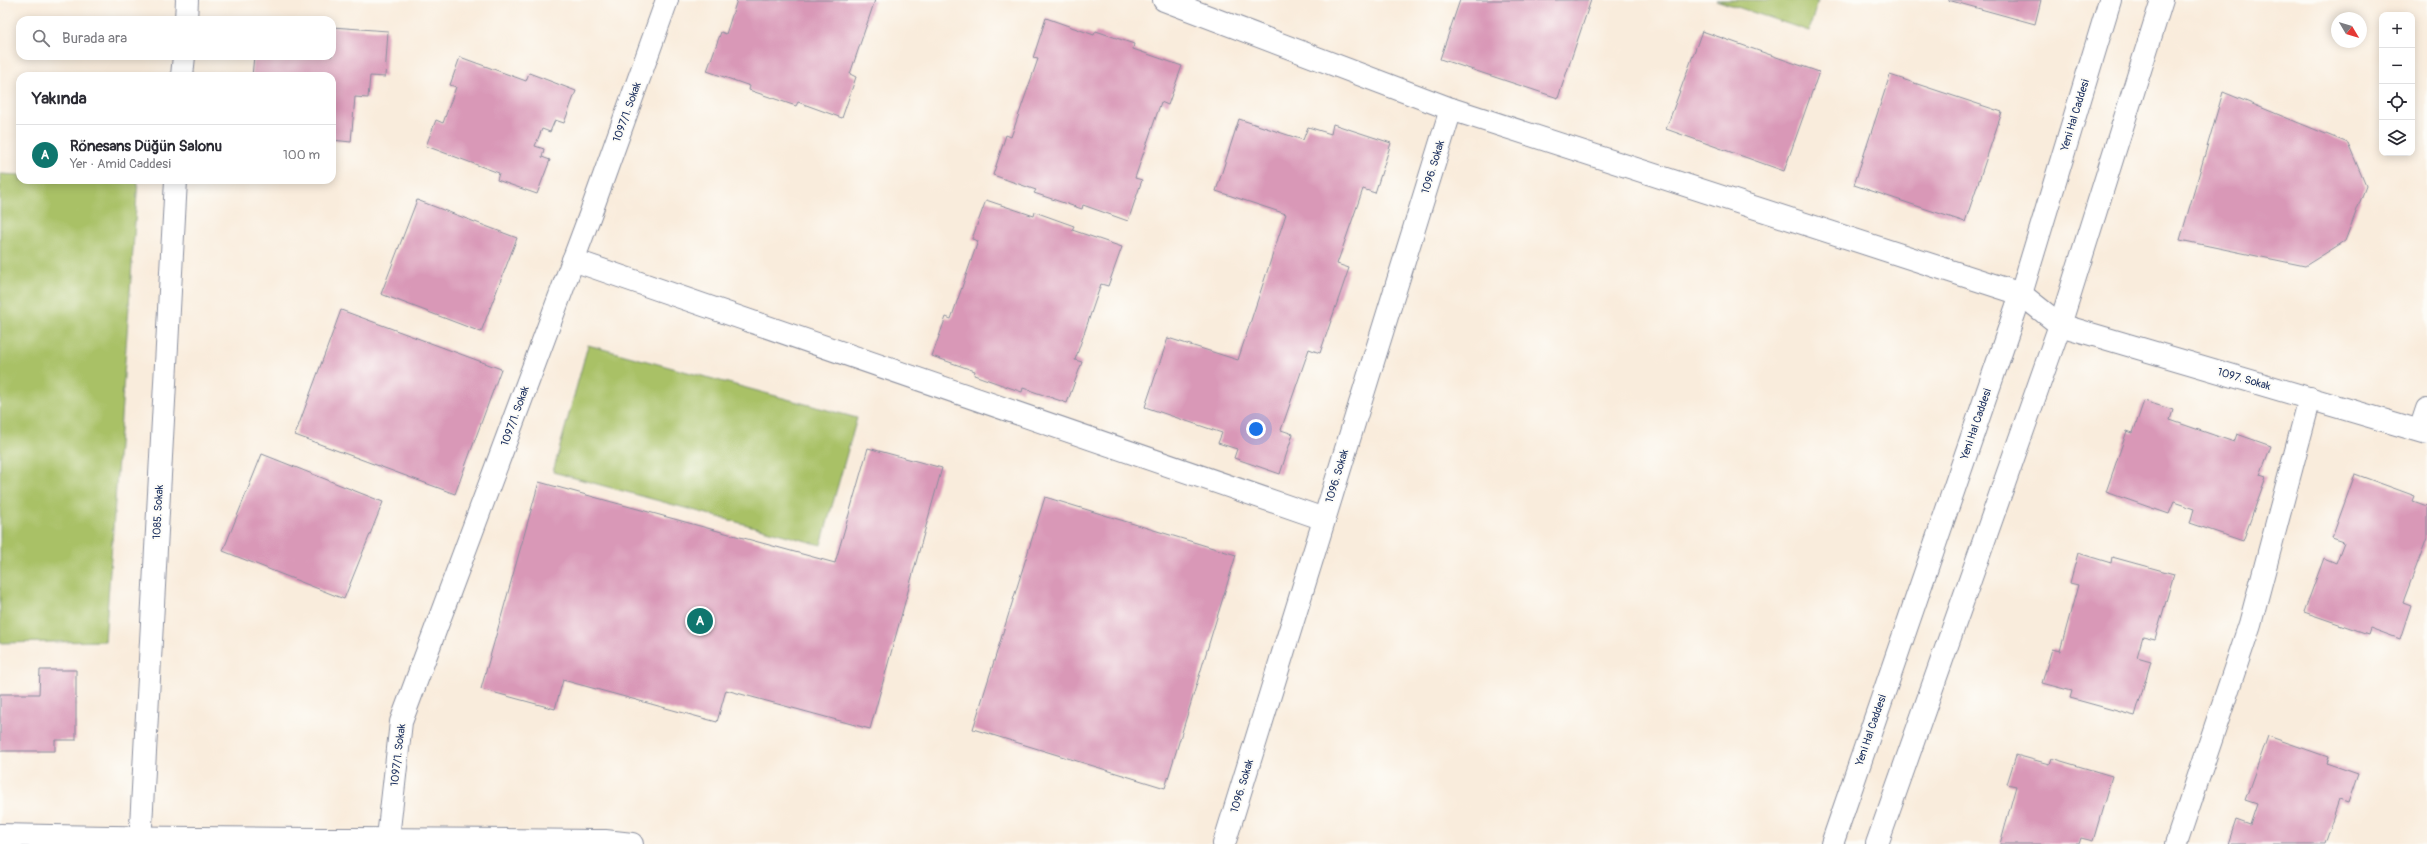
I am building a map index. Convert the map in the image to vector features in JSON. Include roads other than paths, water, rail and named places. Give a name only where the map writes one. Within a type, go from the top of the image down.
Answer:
[{"type":"street","points":[[186,16],[187,0]]},
{"type":"street","name":"1097/1. Sokak","points":[[388,838],[401,722],[573,260],[667,0]]},
{"type":"street","points":[[1164,0],[1451,109],[2021,294],[2060,325]]},
{"type":"street","name":"Yeni Hal Caddesi","points":[[1832,844],[2021,294],[2110,0]]},
{"type":"street","points":[[1877,844],[2060,325],[2162,0]]},
{"type":"street","points":[[182,72],[184,60]]},
{"type":"street","name":"1096. Sokak","points":[[1224,844],[1451,109]]},
{"type":"street","name":"1085. Sokak","points":[[140,841],[176,184]]},
{"type":"street","points":[[573,260],[1324,519]]},
{"type":"street","name":"1097. Sokak","points":[[2060,325],[2423,432]]},
{"type":"street","points":[[2176,844],[2250,624],[2310,398]]},
{"type":"street","points":[[2423,432],[2427,409]]},
{"type":"street","points":[[0,835],[140,841],[388,838],[605,842],[632,844]]},
{"type":"place","name":"Rönesans Düğün Salonu","points":[[700,621]]}]
